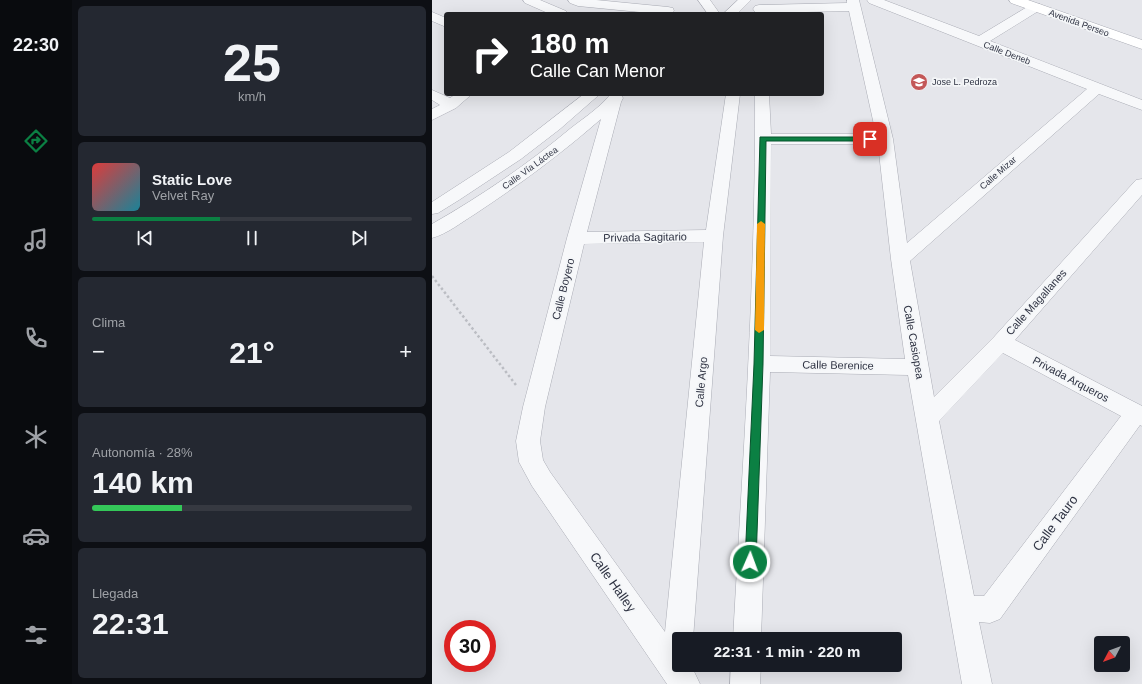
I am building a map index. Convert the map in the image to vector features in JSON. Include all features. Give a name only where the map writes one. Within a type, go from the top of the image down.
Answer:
[{"type":"main road","name":"Avenida Perseo","points":[[1016,0],[1142,45]]},
{"type":"main road","name":"Avenida Perseo","points":[[1052,0],[1120,23]]},
{"type":"street","points":[[529,0],[557,12]]},
{"type":"street","points":[[704,0],[713,12]]},
{"type":"street","points":[[731,12],[745,0]]},
{"type":"street","points":[[564,12],[577,1],[669,8]]},
{"type":"street","points":[[759,8],[860,2]]},
{"type":"street","name":"Calle Deneb","points":[[860,2],[979,42],[1142,105]]},
{"type":"street","name":"Calle Casiopea","points":[[860,2],[885,139],[900,258],[917,367],[977,684]]},
{"type":"street","points":[[979,42],[1036,7]]},
{"type":"street","points":[[432,16],[444,22]]},
{"type":"street","name":"Calle Mizar","points":[[900,258],[1097,88]]},
{"type":"street","points":[[432,94],[451,105]]},
{"type":"street","points":[[432,115],[451,105],[462,96]]},
{"type":"street","name":"Calle Vía Láctea","points":[[433,207],[504,162],[565,118],[591,96]]},
{"type":"street","name":"Calle Argo","points":[[680,677],[714,236],[733,96]]},
{"type":"street","points":[[747,632],[758,364],[763,139],[762,96]]},
{"type":"street","name":"Calle Vía Láctea","points":[[432,232],[486,199],[545,157],[588,123],[617,97]]},
{"type":"street","name":"Calle Boyero","points":[[541,479],[531,462],[528,441],[534,407],[576,238],[617,97]]},
{"type":"street","points":[[763,139],[885,139]]},
{"type":"street","name":"Calle Magallanes","points":[[927,418],[1001,342],[1142,184]]},
{"type":"street","name":"Privada Sagitario","points":[[576,238],[714,236]]},
{"type":"street","name":"Privada Arqueros","points":[[1001,342],[1139,416]]},
{"type":"street","name":"Calle Berenice","points":[[758,364],[917,367]]},
{"type":"street","name":"Calle Tauro","points":[[963,608],[990,610],[1139,416]]},
{"type":"street","name":"Calle Halley","points":[[541,479],[680,677]]},
{"type":"street","points":[[745,684],[746,672]]},
{"type":"path","points":[[432,276],[534,407]]},
{"type":"slow traffic","points":[[759,330],[761,224]]},
{"type":"place","name":"Jose L. Pedroza","points":[[919,82]]},
{"type":"route","points":[[750,562],[758,364],[763,139],[870,139]]}]
